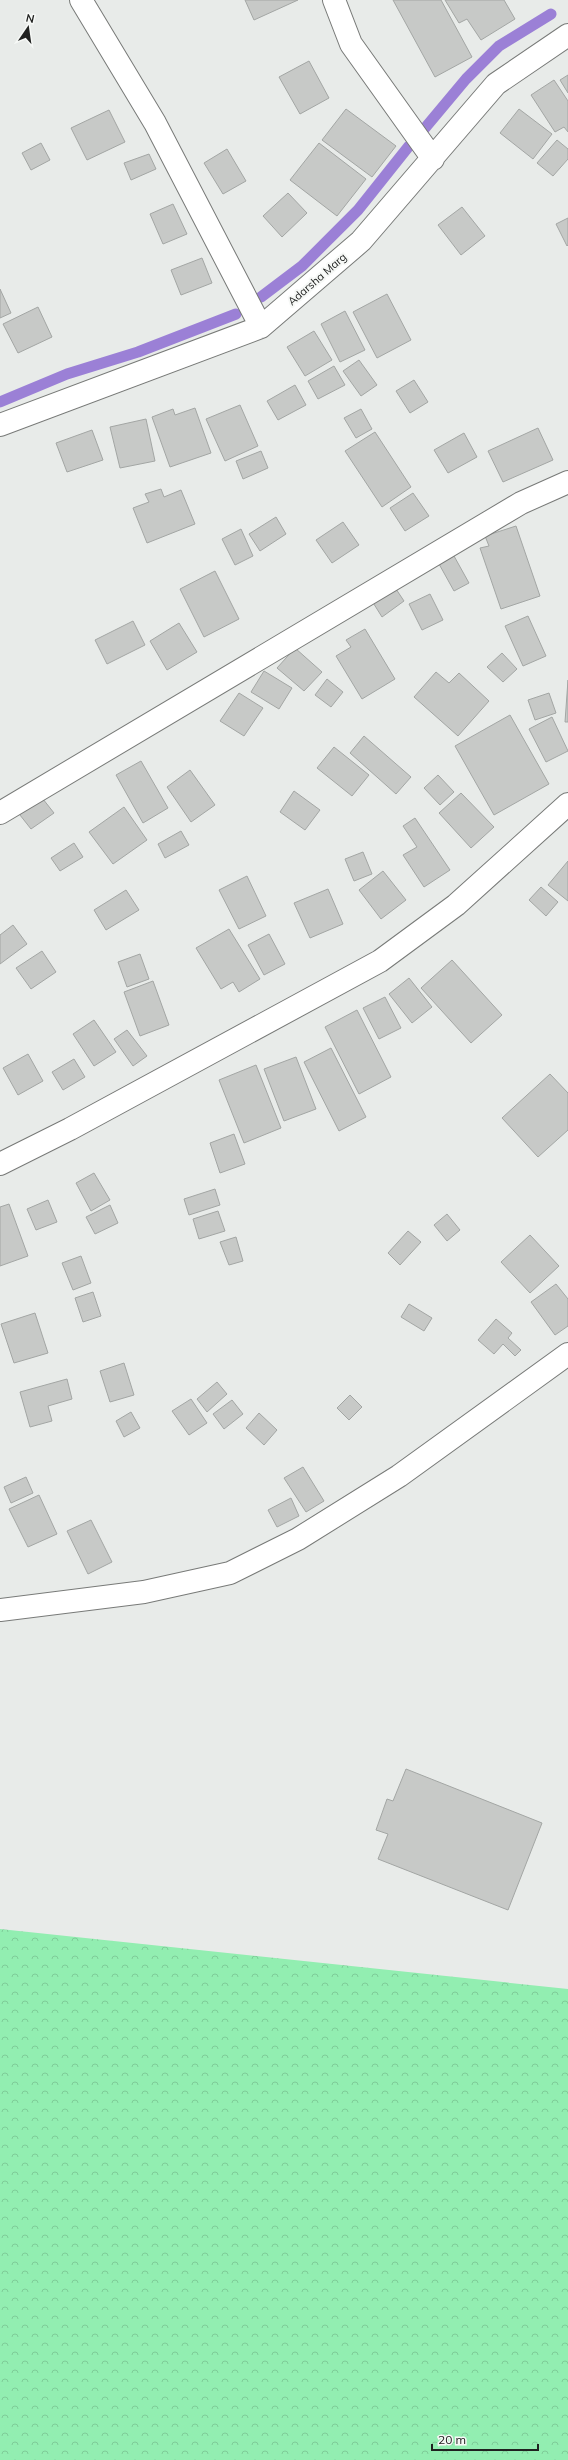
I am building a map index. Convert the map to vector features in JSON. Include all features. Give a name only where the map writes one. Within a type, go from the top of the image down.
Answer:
[{"type":"street","points":[[81,0],[156,123],[261,327]]},
{"type":"street","points":[[334,0],[351,44],[433,159]]},
{"type":"street","name":"Adarsha Marg","points":[[0,426],[261,327],[361,241],[496,84],[568,35]]},
{"type":"street","points":[[0,813],[521,503],[568,482]]},
{"type":"street","points":[[0,1164],[70,1129],[380,961],[456,905],[568,804]]},
{"type":"street","points":[[0,1610],[144,1592],[230,1573],[298,1539],[399,1476],[568,1354]]},
{"type":"green space","points":[[0,1929],[568,1989],[568,2460],[0,2460]]},
{"type":"building","points":[[245,0],[298,0],[254,20]]},
{"type":"building","points":[[393,0],[441,0],[472,57],[435,77]]},
{"type":"building","points":[[445,0],[504,0],[515,19],[481,40],[467,19],[459,23]]},
{"type":"building","points":[[309,61],[329,98],[300,114],[279,77]]},
{"type":"building","points":[[568,75],[568,93],[560,80]]},
{"type":"building","points":[[554,80],[568,101],[568,132],[564,127],[555,132],[531,95]]},
{"type":"building","points":[[346,109],[396,146],[372,177],[322,140]]},
{"type":"building","points":[[519,109],[552,134],[533,159],[500,133]]},
{"type":"building","points":[[109,110],[125,142],[87,160],[71,128]]},
{"type":"building","points":[[557,140],[568,149],[568,159],[553,176],[537,163]]},
{"type":"building","points":[[41,143],[50,160],[31,170],[22,153]]},
{"type":"building","points":[[319,143],[366,179],[337,216],[290,180]]},
{"type":"building","points":[[227,149],[246,181],[223,194],[204,163]]},
{"type":"building","points":[[149,154],[156,169],[131,180],[124,163]]},
{"type":"building","points":[[288,193],[307,213],[282,237],[263,216]]},
{"type":"building","points":[[173,204],[187,234],[163,244],[150,214]]},
{"type":"building","points":[[462,207],[485,236],[461,255],[438,225]]},
{"type":"building","points":[[568,218],[568,245],[567,246],[556,224]]},
{"type":"building","points":[[202,258],[212,283],[181,295],[171,270]]},
{"type":"building","points":[[0,289],[11,313],[0,318]]},
{"type":"building","points":[[387,294],[411,340],[377,358],[353,312]]},
{"type":"building","points":[[38,307],[52,337],[18,353],[3,324]]},
{"type":"building","points":[[345,311],[365,350],[340,362],[321,324]]},
{"type":"building","points":[[314,331],[332,360],[305,376],[287,347]]},
{"type":"building","points":[[359,360],[377,385],[361,396],[343,371]]},
{"type":"building","points":[[334,366],[345,385],[318,399],[308,381]]},
{"type":"building","points":[[414,380],[428,402],[410,413],[396,391]]},
{"type":"building","points":[[295,385],[306,405],[278,420],[267,401]]},
{"type":"building","points":[[240,405],[258,446],[225,461],[206,419]]},
{"type":"building","points":[[195,408],[211,453],[170,467],[152,417],[173,409],[175,415]]},
{"type":"building","points":[[361,409],[372,429],[356,438],[344,418]]},
{"type":"building","points":[[146,419],[155,461],[120,468],[110,427]]},
{"type":"building","points":[[538,428],[553,460],[503,482],[488,451]]},
{"type":"building","points":[[92,430],[103,460],[67,472],[56,443]]},
{"type":"building","points":[[375,432],[411,487],[382,507],[345,451]]},
{"type":"building","points":[[464,433],[477,457],[448,473],[434,450]]},
{"type":"building","points":[[261,451],[268,468],[243,479],[236,461]]},
{"type":"building","points":[[161,489],[164,497],[181,490],[195,524],[147,543],[133,508],[149,502],[145,494]]},
{"type":"building","points":[[413,493],[429,516],[405,531],[390,508]]},
{"type":"building","points":[[276,517],[286,534],[260,551],[249,534]]},
{"type":"building","points":[[343,522],[359,545],[332,563],[316,540]]},
{"type":"building","points":[[516,526],[540,596],[501,609],[480,548],[489,546],[485,536]]},
{"type":"building","points":[[241,529],[253,556],[235,565],[222,539]]},
{"type":"building","points":[[454,556],[469,583],[454,591],[439,564]]},
{"type":"building","points":[[215,571],[239,619],[204,637],[180,589]]},
{"type":"building","points":[[394,586],[404,601],[382,617],[372,601]]},
{"type":"building","points":[[430,594],[443,620],[422,630],[409,604]]},
{"type":"building","points":[[528,616],[546,656],[523,666],[505,626]]},
{"type":"building","points":[[133,621],[145,645],[107,664],[95,640]]},
{"type":"building","points":[[179,623],[197,652],[167,670],[150,641]]},
{"type":"building","points":[[365,629],[395,679],[362,699],[336,656],[351,647],[346,640]]},
{"type":"building","points":[[295,648],[322,672],[304,691],[277,668]]},
{"type":"building","points":[[502,653],[517,669],[503,682],[487,667]]},
{"type":"building","points":[[264,671],[292,688],[279,709],[251,692]]},
{"type":"building","points":[[436,672],[449,683],[459,673],[489,701],[458,736],[414,697]]},
{"type":"building","points":[[327,679],[343,692],[331,707],[315,695]]},
{"type":"building","points":[[568,680],[568,722],[565,722]]},
{"type":"building","points":[[239,693],[263,708],[244,736],[220,721]]},
{"type":"building","points":[[549,693],[556,713],[535,720],[528,700]]},
{"type":"building","points":[[510,715],[549,784],[494,815],[455,746]]},
{"type":"building","points":[[552,717],[568,751],[546,762],[529,729]]},
{"type":"building","points":[[364,736],[411,777],[396,794],[350,753]]},
{"type":"building","points":[[334,747],[369,775],[352,796],[317,768]]},
{"type":"building","points":[[141,761],[168,808],[143,823],[116,775]]},
{"type":"building","points":[[190,770],[215,805],[191,822],[167,787]]},
{"type":"building","points":[[438,775],[454,792],[440,805],[424,788]]},
{"type":"building","points":[[294,791],[320,810],[305,830],[280,812]]},
{"type":"building","points":[[461,793],[494,827],[471,848],[439,813]]},
{"type":"building","points":[[39,794],[54,813],[31,829],[16,810]]},
{"type":"building","points":[[124,807],[147,840],[113,864],[89,832]]},
{"type":"building","points":[[415,818],[450,870],[424,887],[403,855],[417,847],[403,826]]},
{"type":"building","points":[[181,831],[189,845],[165,858],[158,844]]},
{"type":"building","points":[[74,843],[83,857],[60,871],[51,858]]},
{"type":"building","points":[[363,852],[372,874],[354,881],[345,859]]},
{"type":"building","points":[[568,861],[568,901],[548,885]]},
{"type":"building","points":[[383,871],[406,900],[381,919],[359,890]]},
{"type":"building","points":[[247,876],[266,916],[239,929],[219,890]]},
{"type":"building","points":[[541,887],[558,902],[546,916],[529,900]]},
{"type":"building","points":[[328,889],[343,924],[310,938],[294,903]]},
{"type":"building","points":[[126,890],[139,910],[106,930],[94,910]]},
{"type":"building","points":[[13,925],[27,944],[0,964],[0,935]]},
{"type":"building","points":[[229,929],[260,979],[239,992],[233,982],[221,989],[196,948]]},
{"type":"building","points":[[269,934],[285,964],[264,975],[248,945]]},
{"type":"building","points":[[42,951],[56,972],[31,989],[16,968]]},
{"type":"building","points":[[140,954],[149,979],[127,987],[118,962]]},
{"type":"building","points":[[452,960],[502,1015],[471,1043],[421,988]]},
{"type":"building","points":[[409,978],[432,1007],[412,1023],[389,994]]},
{"type":"building","points":[[153,981],[169,1025],[140,1036],[124,992]]},
{"type":"building","points":[[385,997],[401,1028],[379,1039],[363,1008]]},
{"type":"building","points":[[357,1010],[391,1077],[359,1094],[325,1027]]},
{"type":"building","points":[[94,1020],[116,1052],[94,1066],[73,1034]]},
{"type":"building","points":[[127,1030],[147,1056],[133,1066],[114,1039]]},
{"type":"building","points":[[331,1048],[366,1117],[339,1131],[304,1062]]},
{"type":"building","points":[[28,1054],[43,1081],[18,1095],[3,1068]]},
{"type":"building","points":[[296,1057],[316,1109],[284,1121],[264,1069]]},
{"type":"building","points":[[74,1059],[85,1077],[63,1090],[52,1072]]},
{"type":"building","points":[[256,1065],[281,1128],[244,1143],[219,1080]]},
{"type":"building","points":[[550,1074],[568,1093],[568,1130],[538,1157],[502,1118]]},
{"type":"building","points":[[234,1134],[245,1164],[220,1173],[210,1143]]},
{"type":"building","points":[[94,1173],[110,1200],[91,1211],[76,1183]]},
{"type":"building","points":[[215,1189],[220,1205],[189,1215],[184,1199]]},
{"type":"building","points":[[48,1200],[57,1222],[36,1230],[27,1209]]},
{"type":"building","points":[[9,1204],[28,1256],[0,1266],[0,1207]]},
{"type":"building","points":[[110,1205],[118,1223],[95,1234],[86,1217]]},
{"type":"building","points":[[218,1211],[225,1231],[199,1239],[193,1219]]},
{"type":"building","points":[[447,1214],[460,1230],[447,1241],[434,1225]]},
{"type":"building","points":[[408,1231],[421,1242],[400,1265],[388,1253]]},
{"type":"building","points":[[530,1235],[559,1266],[530,1293],[501,1262]]},
{"type":"building","points":[[236,1237],[243,1261],[229,1265],[220,1242]]},
{"type":"building","points":[[81,1256],[91,1283],[73,1290],[62,1263]]},
{"type":"building","points":[[556,1284],[568,1299],[568,1326],[555,1335],[531,1302]]},
{"type":"building","points":[[93,1292],[101,1316],[83,1322],[75,1298]]},
{"type":"building","points":[[409,1304],[432,1318],[424,1331],[401,1317]]},
{"type":"building","points":[[35,1313],[48,1353],[14,1363],[1,1324]]},
{"type":"building","points":[[496,1319],[512,1333],[508,1338],[521,1350],[515,1356],[503,1344],[494,1354],[478,1340]]},
{"type":"building","points":[[124,1363],[134,1395],[110,1402],[100,1371]]},
{"type":"building","points":[[67,1379],[72,1399],[48,1406],[52,1421],[30,1427],[20,1392]]},
{"type":"building","points":[[217,1382],[227,1394],[207,1412],[197,1399]]},
{"type":"building","points":[[350,1395],[362,1407],[349,1420],[337,1408]]},
{"type":"building","points":[[191,1399],[207,1423],[189,1435],[172,1411]]},
{"type":"building","points":[[232,1400],[243,1414],[224,1429],[213,1414]]},
{"type":"building","points":[[131,1412],[140,1428],[124,1437],[116,1421]]},
{"type":"building","points":[[259,1413],[277,1430],[264,1445],[246,1428]]},
{"type":"building","points":[[303,1467],[324,1501],[306,1512],[284,1478]]},
{"type":"building","points":[[26,1477],[33,1493],[11,1503],[4,1487]]},
{"type":"building","points":[[39,1495],[57,1534],[28,1547],[9,1509]]},
{"type":"building","points":[[291,1498],[299,1516],[277,1527],[268,1510]]},
{"type":"building","points":[[91,1520],[112,1562],[88,1574],[67,1531]]},
{"type":"building","points":[[406,1769],[542,1823],[508,1910],[378,1859],[388,1834],[376,1830],[387,1799],[393,1801]]},
{"type":"waterway","points":[[425,128],[466,79],[499,46],[551,14]]},
{"type":"waterway","points":[[261,297],[302,266],[358,210],[409,146]]},
{"type":"waterway","points":[[0,402],[67,374],[138,352],[236,314]]}]
